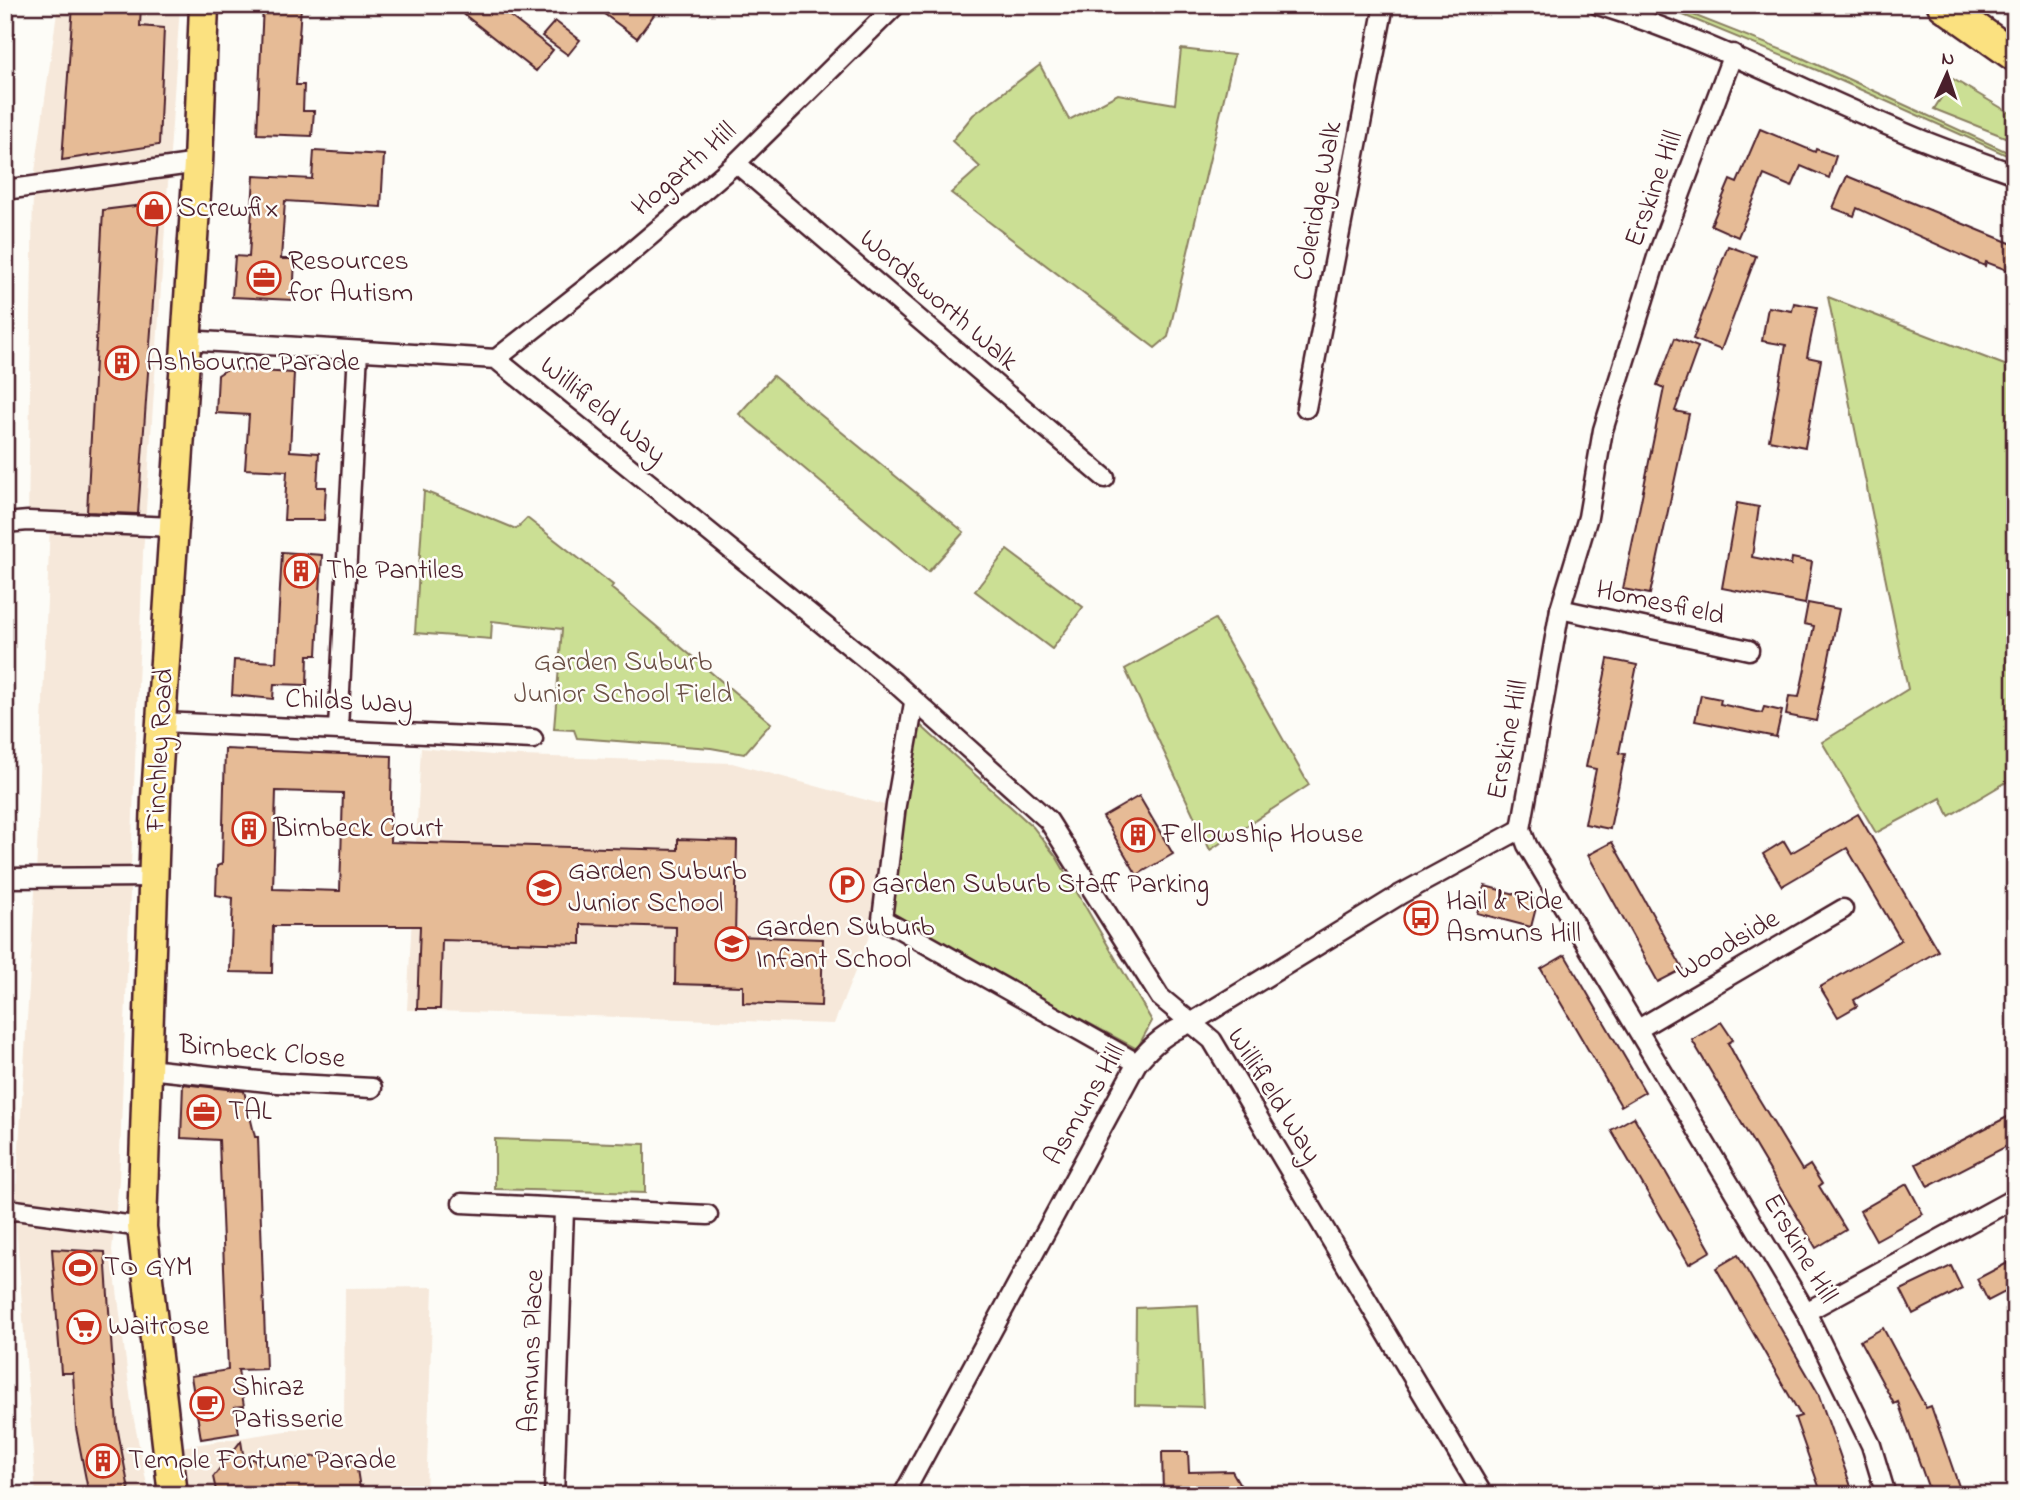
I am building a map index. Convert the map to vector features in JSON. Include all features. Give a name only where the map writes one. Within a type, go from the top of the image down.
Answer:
[{"type":"highway","points":[[1943,5],[2015,56]]},
{"type":"main road","name":"Finchley Road","points":[[173,1495],[142,1227],[162,722],[198,163],[204,5]]},
{"type":"street","name":"Hogarth Hill","points":[[496,359],[623,260],[736,163],[896,5]]},
{"type":"street","name":"Coleridge Walk","points":[[1306,408],[1384,5]]},
{"type":"street","points":[[1598,5],[1648,20],[1733,54],[1915,137],[2015,174]]},
{"type":"street","name":"Erskine Hill","points":[[1733,54],[1657,257],[1603,430],[1588,517],[1560,609],[1521,829],[1527,845],[1640,1028],[1806,1312],[1871,1445],[1886,1495]]},
{"type":"street","points":[[5,190],[198,163]]},
{"type":"street","name":"Wordsworth Walk","points":[[736,163],[1105,478]]},
{"type":"street","name":"Willifield Way","points":[[186,340],[496,359],[894,682],[914,703],[1048,820],[1160,997],[1212,1040],[1483,1495]]},
{"type":"street","points":[[338,728],[358,351]]},
{"type":"street","points":[[5,523],[29,521],[174,527]]},
{"type":"street","name":"Homesfield","points":[[1560,609],[1749,650]]},
{"type":"street","points":[[914,703],[896,805],[882,919],[1137,1063]]},
{"type":"street","name":"Childs Way","points":[[162,722],[533,739]]},
{"type":"street","name":"Asmuns Hill","points":[[903,1495],[1137,1063],[1170,1031],[1191,1023],[1401,894],[1521,829]]},
{"type":"street","points":[[5,878],[155,877]]},
{"type":"street","name":"Woodside","points":[[1640,1028],[1843,909]]},
{"type":"street","name":"Birnbeck Close","points":[[148,1069],[276,1083],[372,1088]]},
{"type":"street","points":[[1806,1312],[2015,1198]]},
{"type":"street","points":[[462,1203],[708,1215]]},
{"type":"street","points":[[5,1213],[15,1210],[142,1227]]},
{"type":"street","name":"Asmuns Place","points":[[554,1495],[564,1210]]},
{"type":"shaded area","points":[[58,5],[180,5],[143,554],[119,1180],[112,1250],[132,1410],[149,1495],[36,1495],[15,1210],[36,876],[50,523],[28,521],[33,186]]},
{"type":"shaded area","points":[[421,748],[492,755],[732,763],[888,806],[878,914],[834,1024],[407,1010]]},
{"type":"shaded area","points":[[433,1287],[426,1495],[175,1495],[168,1449],[344,1422],[345,1288]]},
{"type":"green space","points":[[1659,5],[1668,5],[1800,57],[2014,155],[2013,158],[1819,71]]},
{"type":"green space","points":[[1181,49],[1234,55],[1168,337],[1155,348],[951,193],[980,167],[952,141],[973,115],[1040,65],[1069,120],[1118,94],[1175,104]]},
{"type":"green space","points":[[1953,79],[2015,116],[2015,141],[1934,109]]},
{"type":"green space","points":[[1828,297],[2015,369],[2015,777],[1949,816],[1941,798],[1876,833],[1822,742],[1908,689]]},
{"type":"green space","points":[[773,376],[964,532],[928,572],[739,414]]},
{"type":"green space","name":"Garden Suburb Junior School Field","points":[[424,491],[516,529],[527,518],[613,585],[611,588],[771,723],[744,754],[711,748],[577,738],[574,730],[554,729],[562,629],[492,621],[491,639],[415,633]]},
{"type":"green space","points":[[1007,550],[1083,607],[1052,649],[975,591]]},
{"type":"green space","points":[[1215,619],[1309,785],[1210,850],[1125,669]]},
{"type":"green space","points":[[919,724],[1033,827],[1057,858],[1152,1021],[1137,1049],[888,916]]},
{"type":"green space","points":[[495,1139],[645,1144],[645,1193],[495,1189]]},
{"type":"green space","points":[[1198,1305],[1203,1407],[1135,1405],[1136,1308]]},
{"type":"building","points":[[73,5],[141,5],[140,26],[164,28],[159,145],[62,160]]},
{"type":"building","points":[[263,5],[301,5],[296,85],[304,85],[303,111],[314,111],[312,136],[257,134]]},
{"type":"building","points":[[452,5],[496,5],[553,50],[536,71]]},
{"type":"building","points":[[592,5],[661,5],[637,38]]},
{"type":"building","points":[[555,21],[580,40],[568,55],[542,36]]},
{"type":"building","points":[[1760,129],[1815,152],[1816,149],[1836,156],[1829,178],[1801,166],[1792,187],[1764,175],[1738,237],[1711,225],[1730,180],[1737,183]]},
{"type":"building","points":[[314,151],[384,155],[381,207],[285,201],[281,259],[295,259],[293,300],[232,297],[235,256],[249,257],[254,176],[312,179]]},
{"type":"building","points":[[1847,176],[2015,245],[2015,273],[1986,262],[1985,266],[1857,208],[1854,216],[1833,208]]},
{"type":"building","name":"Ashbourne Parade","points":[[160,203],[138,514],[87,512],[103,210]]},
{"type":"building","points":[[1728,246],[1756,256],[1721,350],[1693,339]]},
{"type":"building","points":[[1794,303],[1817,307],[1807,357],[1821,360],[1805,447],[1769,440],[1786,345],[1762,341],[1768,307],[1792,311]]},
{"type":"building","points":[[1675,338],[1698,347],[1675,411],[1689,414],[1650,594],[1623,589],[1664,388],[1657,385]]},
{"type":"building","points":[[227,369],[294,373],[290,451],[319,453],[317,487],[326,487],[324,520],[284,520],[287,471],[245,469],[249,415],[216,413],[218,375]]},
{"type":"building","points":[[1737,503],[1759,507],[1752,557],[1791,565],[1792,558],[1812,562],[1805,604],[1722,588]]},
{"type":"building","points":[[282,552],[322,555],[317,655],[308,655],[307,685],[274,684],[273,699],[232,695],[234,660],[276,662]]},
{"type":"building","points":[[1808,603],[1839,609],[1816,721],[1786,715],[1789,696],[1799,697],[1814,626],[1804,624]]},
{"type":"building","points":[[1608,659],[1637,665],[1619,753],[1625,754],[1610,829],[1585,824],[1596,769],[1586,767]]},
{"type":"building","points":[[1701,695],[1721,699],[1720,704],[1762,713],[1764,707],[1782,711],[1776,737],[1695,721]]},
{"type":"building","points":[[225,749],[392,756],[390,842],[678,850],[678,839],[737,841],[735,936],[823,939],[821,1006],[743,1003],[743,986],[675,984],[676,927],[581,924],[581,944],[442,940],[440,1009],[417,1009],[420,926],[273,926],[272,973],[230,972],[233,898],[216,895],[217,866],[222,864]],"holes":[[[276,791],[343,793],[340,891],[273,889]]]},
{"type":"building","name":"Fellowship House","points":[[1139,796],[1173,854],[1137,875],[1103,817]]},
{"type":"building","points":[[1858,814],[1938,951],[1854,1000],[1857,1006],[1838,1017],[1820,987],[1901,940],[1847,848],[1782,886],[1763,854],[1784,841],[1791,853]]},
{"type":"building","points":[[1612,842],[1683,969],[1658,982],[1588,855]]},
{"type":"building","points":[[1485,886],[1538,900],[1531,927],[1477,913]]},
{"type":"building","points":[[1565,955],[1645,1092],[1621,1106],[1541,969]]},
{"type":"building","points":[[1721,1022],[1733,1040],[1728,1043],[1751,1086],[1802,1170],[1810,1165],[1822,1184],[1819,1186],[1846,1230],[1816,1248],[1692,1040]]},
{"type":"building","points":[[183,1084],[244,1091],[255,1137],[258,1137],[266,1369],[238,1370],[244,1406],[235,1407],[239,1433],[201,1439],[191,1376],[228,1370],[219,1140],[181,1138]]},
{"type":"building","points":[[2015,1113],[2015,1142],[1928,1187],[1916,1164]]},
{"type":"building","points":[[1634,1117],[1711,1251],[1689,1264],[1611,1130]]},
{"type":"building","points":[[1907,1184],[1923,1214],[1876,1240],[1860,1211]]},
{"type":"building","points":[[52,1249],[105,1252],[117,1426],[130,1495],[89,1495],[76,1428],[73,1373],[61,1373]]},
{"type":"building","points":[[1738,1255],[1818,1393],[1854,1495],[1822,1495],[1795,1418],[1801,1416],[1716,1268]]},
{"type":"building","points":[[2015,1259],[2015,1287],[1988,1301],[1977,1279]]},
{"type":"building","points":[[1951,1266],[1962,1289],[1913,1314],[1901,1290]]},
{"type":"building","points":[[1883,1328],[1926,1408],[1931,1406],[1962,1495],[1931,1495],[1898,1402],[1894,1404],[1860,1341]]},
{"type":"building","points":[[241,1441],[244,1460],[253,1459],[258,1465],[337,1453],[356,1463],[361,1495],[217,1495],[213,1477]]},
{"type":"building","points":[[1162,1452],[1188,1452],[1189,1472],[1232,1471],[1246,1495],[1163,1495]]},
{"type":"place","name":"Screwfix","points":[[154,209]]},
{"type":"place","name":"Resources for Autism","points":[[264,278]]},
{"type":"place","name":"Ashbourne Parade","points":[[122,363]]},
{"type":"place","name":"The Pantiles","points":[[301,571]]},
{"type":"place","name":"Birnbeck Court","points":[[249,829]]},
{"type":"place","name":"Fellowship House","points":[[1138,835]]},
{"type":"place","name":"Garden Suburb Staff Parking","points":[[847,885]]},
{"type":"place","name":"Garden Suburb Junior School","points":[[544,888]]},
{"type":"place","name":"Hail & Ride Asmuns Hill","points":[[1421,918]]},
{"type":"place","name":"Garden Suburb Infant School","points":[[732,944]]},
{"type":"place","name":"TAL","points":[[204,1112]]},
{"type":"place","name":"TO GYM","points":[[80,1268]]},
{"type":"place","name":"Waitrose","points":[[84,1327]]},
{"type":"place","name":"Shiraz Patisserie","points":[[207,1404]]},
{"type":"place","name":"Temple Fortune Parade","points":[[103,1461]]}]
